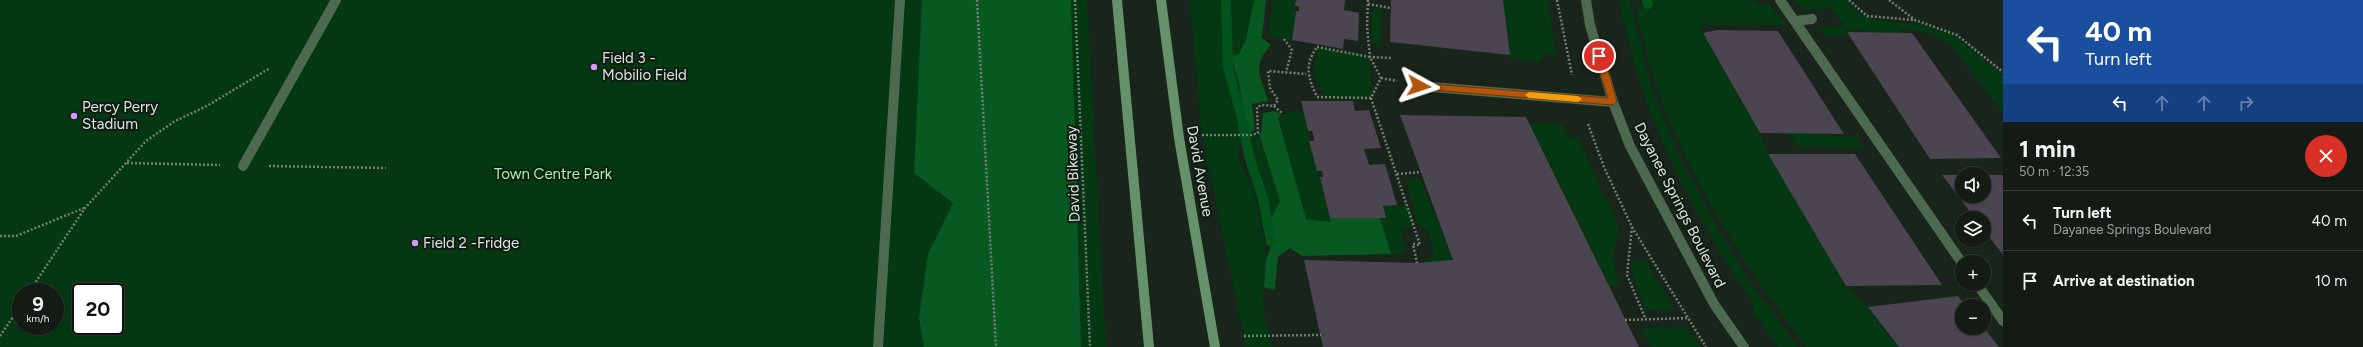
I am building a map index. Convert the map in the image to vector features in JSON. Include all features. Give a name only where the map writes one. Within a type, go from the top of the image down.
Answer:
[{"type":"main road","points":[[1117,0],[1149,347]]},
{"type":"main road","name":"David Avenue","points":[[1161,0],[1179,138],[1215,347]]},
{"type":"street","points":[[243,166],[336,0]]},
{"type":"street","points":[[878,347],[900,0]]},
{"type":"street","name":"Dayanee Springs Boulevard","points":[[1586,0],[1590,25],[1613,102],[1630,146],[1711,297],[1744,347]]},
{"type":"street","points":[[1780,0],[1957,255]]},
{"type":"street","points":[[1795,21],[1812,19]]},
{"type":"street","points":[[1419,86],[1613,102]]},
{"type":"street","points":[[1982,291],[2003,321]]},
{"type":"path","points":[[977,0],[996,347]]},
{"type":"path","name":"David Bikeway","points":[[1076,0],[1090,347]]},
{"type":"path","points":[[1368,0],[1367,26],[1370,57],[1381,78],[1371,98],[1420,245],[1412,244],[1417,263]]},
{"type":"path","points":[[1557,0],[1579,99],[1604,166],[1632,227],[1706,347]]},
{"type":"path","points":[[1848,0],[1867,16],[1915,20],[1957,35],[2003,72]]},
{"type":"path","points":[[1889,0],[1915,20]]},
{"type":"path","points":[[1368,4],[1391,8]]},
{"type":"path","points":[[1284,39],[1292,50],[1286,72]]},
{"type":"path","points":[[1371,98],[1317,97],[1306,74],[1309,57],[1317,48],[1370,57],[1392,58]]},
{"type":"path","points":[[35,283],[86,208],[146,141],[175,121],[207,106],[271,67]]},
{"type":"path","points":[[1274,106],[1278,100],[1270,88],[1268,71],[1306,74]]},
{"type":"path","points":[[1202,135],[1241,136],[1258,133],[1257,107],[1262,105],[1274,106],[1283,114]]},
{"type":"path","points":[[1397,174],[1421,172]]},
{"type":"path","points":[[0,236],[16,236],[86,208]]},
{"type":"path","points":[[1632,227],[1627,275],[1646,320]]},
{"type":"path","points":[[0,336],[12,318]]},
{"type":"path","points":[[1625,320],[1688,318]]},
{"type":"path","points":[[1244,336],[1321,335]]},
{"type":"green space","name":"Town Centre Park","points":[[0,0],[1087,0],[1106,347],[0,347]]},
{"type":"green space","points":[[922,0],[1071,0],[1081,347],[924,347],[919,318],[928,254],[953,203],[914,173]]},
{"type":"green space","points":[[1190,0],[1224,0],[1224,67],[1241,135],[1238,160],[1254,189],[1266,249],[1263,306],[1272,347],[1246,347],[1202,135]]},
{"type":"green space","points":[[1232,0],[1254,0],[1246,39],[1239,54],[1231,56]]},
{"type":"green space","points":[[1254,0],[1266,0],[1262,38],[1271,45],[1261,60],[1259,66],[1259,72],[1268,101],[1252,104],[1255,130],[1249,133],[1239,84],[1231,56],[1239,54],[1246,39]]},
{"type":"green space","points":[[1273,0],[1297,0],[1292,40],[1274,38],[1269,32]]},
{"type":"green space","points":[[1503,0],[1548,0],[1556,55],[1542,53],[1543,63],[1510,58]]},
{"type":"green space","points":[[1619,0],[1630,0],[1651,87],[1676,149],[1714,222],[1752,285],[1798,347],[1778,347],[1754,314],[1751,300],[1728,265],[1687,194],[1653,119],[1639,80],[1628,41]]},
{"type":"green space","points":[[1652,0],[1754,0],[1759,5],[1769,4],[1788,25],[1699,25],[1760,133],[1768,154],[1846,286],[1868,307],[1898,347],[1806,347],[1777,308],[1724,228],[1700,186],[1679,143],[1661,98],[1646,53],[1636,5],[1657,10]]},
{"type":"green space","points":[[1795,0],[1845,0],[1863,16],[1881,21],[1926,25],[1956,36],[2003,76],[2003,113],[1950,44],[1929,33],[1899,28],[1902,33],[1861,32],[1857,29],[1846,30],[1850,36],[1826,36],[1821,28],[1846,26],[1830,8],[1804,10]]},
{"type":"green space","points":[[1373,8],[1382,9],[1380,47],[1371,44]]},
{"type":"green space","points":[[1317,47],[1370,57],[1370,80],[1374,93],[1371,98],[1325,98],[1314,73]]},
{"type":"green space","points":[[1275,111],[1281,115],[1278,118],[1306,219],[1330,222],[1330,218],[1380,218],[1391,254],[1302,256],[1290,248],[1278,257],[1275,290],[1264,287],[1266,259],[1273,242],[1271,218],[1280,201],[1259,134],[1261,133],[1263,113]]},
{"type":"green space","points":[[1286,112],[1303,112],[1331,222],[1306,219],[1278,118]]},
{"type":"green space","points":[[1530,124],[1562,124],[1570,138],[1578,138],[1619,226],[1613,259],[1619,286],[1610,286]]},
{"type":"green space","points":[[1258,133],[1280,201],[1271,218],[1262,178],[1253,153],[1251,135]]},
{"type":"green space","points":[[1789,133],[1857,137],[1863,148],[1796,146]]},
{"type":"green space","points":[[1406,179],[1420,179],[1453,260],[1424,263],[1423,259],[1430,258],[1434,252],[1428,231],[1417,223]]},
{"type":"green space","points":[[1383,206],[1408,206],[1415,227],[1401,228],[1406,253],[1391,254],[1380,218],[1386,218]]},
{"type":"green space","points":[[1645,260],[1675,310],[1646,311],[1633,276],[1632,261]]},
{"type":"green space","points":[[1686,327],[1701,347],[1651,347],[1640,328]]},
{"type":"building","points":[[1296,0],[1345,0],[1344,10],[1359,13],[1358,41],[1344,39],[1343,49],[1292,40],[1296,11],[1299,11],[1299,7],[1295,6]]},
{"type":"building","points":[[1391,0],[1503,0],[1510,55],[1390,42]]},
{"type":"building","points":[[1717,30],[1778,31],[1844,134],[1760,133],[1703,33]]},
{"type":"building","points":[[1847,32],[1912,33],[2001,158],[1930,159]]},
{"type":"building","points":[[1301,101],[1353,101],[1355,111],[1369,110],[1381,148],[1364,149],[1369,165],[1385,164],[1397,205],[1383,206],[1386,218],[1330,218],[1320,177],[1323,177],[1322,171],[1317,171],[1309,141],[1314,141],[1314,138],[1312,131],[1308,131]]},
{"type":"building","points":[[1400,115],[1526,117],[1639,347],[1323,347],[1304,260],[1417,263],[1453,260]]},
{"type":"building","points":[[1768,154],[1855,154],[1942,285],[1846,286]]},
{"type":"building","points":[[1942,175],[1955,175],[1955,192]]},
{"type":"building","points":[[1991,175],[2003,175],[2003,255],[1991,239],[1991,211],[1970,211],[1963,203],[1991,203]]},
{"type":"building","points":[[1958,296],[1960,299],[1955,299],[1955,335],[1990,335],[1999,347],[1899,347],[1868,307]]},
{"type":"waterway","points":[[1226,0],[1228,67],[1242,118],[1249,157],[1263,198],[1271,242]]},
{"type":"waterway","points":[[1647,0],[1648,4]]},
{"type":"slow traffic","points":[[1529,95],[1578,99]]},
{"type":"place","name":"Field 3 - Mobilio Field","points":[[594,67]]},
{"type":"place","name":"Percy Perry Stadium","points":[[74,116]]},
{"type":"place","name":"Field 2 -Fridge","points":[[415,243]]},
{"type":"route","points":[[1419,86],[1613,102],[1599,56]]}]
